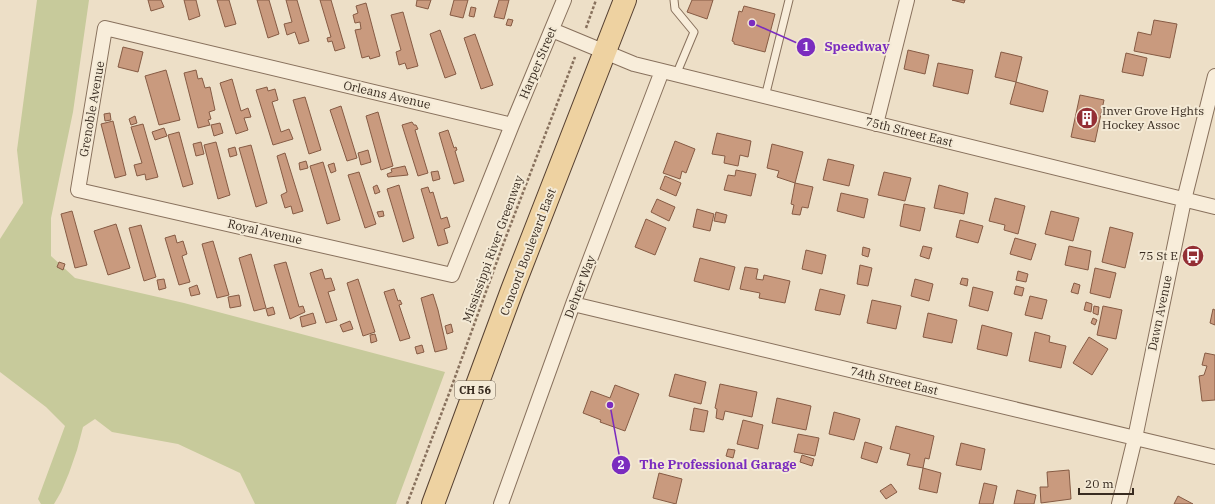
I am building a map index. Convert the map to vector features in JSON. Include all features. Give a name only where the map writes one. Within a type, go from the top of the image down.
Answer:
[{"type":"main road","name":"Concord Boulevard East","points":[[433,504],[515,283],[625,0]]},
{"type":"street","name":"Harper Street","points":[[512,125],[564,0]]},
{"type":"street","points":[[876,124],[907,0]]},
{"type":"street","name":"Orleans Avenue","points":[[105,28],[512,125]]},
{"type":"street","name":"Grenoble Avenue","points":[[78,190],[105,28]]},
{"type":"street","name":"75th Street East","points":[[552,30],[634,64],[1215,207]]},
{"type":"street","name":"Dehrer Way","points":[[501,504],[573,304],[662,71]]},
{"type":"street","name":"Dawn Avenue","points":[[1119,504],[1135,438],[1184,200],[1215,76]]},
{"type":"street","name":"Royal Avenue","points":[[78,190],[452,275],[512,125]]},
{"type":"street","name":"74th Street East","points":[[573,304],[1215,458]]},
{"type":"lane","points":[[674,0],[675,9],[694,32],[676,75]]},
{"type":"lane","points":[[766,97],[789,0]]},
{"type":"path","name":"Mississippi River Greenway","points":[[407,504],[596,0]]},
{"type":"green space","points":[[37,0],[89,0],[73,112],[51,218],[51,256],[75,278],[184,303],[445,372],[396,504],[255,504],[240,473],[178,444],[112,432],[95,419],[83,427],[69,473],[54,504],[41,504],[38,499],[65,426],[46,407],[0,372],[0,239],[23,203],[17,150]]},
{"type":"building","points":[[148,0],[161,0],[164,7],[151,11]]},
{"type":"building","points":[[184,0],[196,0],[200,16],[189,20]]},
{"type":"building","points":[[217,0],[229,0],[236,24],[225,27]]},
{"type":"building","points":[[257,0],[269,0],[279,34],[268,38]]},
{"type":"building","points":[[286,0],[297,0],[309,41],[299,44],[295,32],[287,35],[284,24],[292,22]]},
{"type":"building","points":[[320,0],[331,0],[345,48],[335,51],[332,41],[328,42],[327,38],[331,37]]},
{"type":"building","points":[[417,0],[431,0],[428,9],[416,6]]},
{"type":"building","points":[[454,0],[468,0],[463,18],[450,15]]},
{"type":"building","points":[[499,0],[509,0],[504,19],[494,17]]},
{"type":"building","points":[[692,0],[713,0],[707,19],[687,12]]},
{"type":"building","points":[[952,0],[965,0],[964,3]]},
{"type":"building","points":[[366,3],[380,56],[370,59],[369,56],[362,58],[355,30],[361,29],[360,22],[355,23],[353,15],[358,13],[356,6]]},
{"type":"building","points":[[744,6],[775,14],[765,52],[734,44],[732,41],[739,11],[742,12]]},
{"type":"building","points":[[471,7],[476,8],[474,17],[469,16]]},
{"type":"building","points":[[403,12],[418,66],[407,69],[405,63],[399,65],[396,52],[401,50],[391,15]]},
{"type":"building","points":[[508,19],[513,20],[511,26],[506,25]]},
{"type":"building","points":[[1154,20],[1177,24],[1170,58],[1134,51],[1138,32],[1151,35]]},
{"type":"building","points":[[440,30],[456,74],[445,78],[430,34]]},
{"type":"building","points":[[475,34],[493,85],[481,89],[464,38]]},
{"type":"building","points":[[123,47],[143,52],[138,72],[118,67]]},
{"type":"building","points":[[908,50],[929,55],[925,74],[904,69]]},
{"type":"building","points":[[1001,52],[1022,57],[1016,82],[995,77]]},
{"type":"building","points":[[1126,53],[1147,58],[1143,76],[1122,72]]},
{"type":"building","points":[[938,63],[973,70],[968,94],[933,86]]},
{"type":"building","points":[[166,70],[180,120],[159,125],[145,76]]},
{"type":"building","points":[[196,70],[198,79],[202,78],[205,88],[210,87],[215,110],[209,112],[211,119],[208,120],[210,125],[198,128],[184,73]]},
{"type":"building","points":[[232,79],[241,111],[248,108],[251,117],[244,118],[248,130],[236,134],[220,83]]},
{"type":"building","points":[[1016,82],[1048,91],[1043,112],[1010,104]]},
{"type":"building","points":[[267,87],[268,91],[275,89],[278,100],[272,102],[281,132],[289,129],[293,139],[273,145],[256,90]]},
{"type":"building","name":"Inver Grove Hghts Hockey Assoc","points":[[1080,95],[1104,100],[1095,142],[1071,137]]},
{"type":"building","points":[[305,97],[321,150],[309,154],[293,100]]},
{"type":"building","points":[[341,106],[357,158],[347,161],[330,110]]},
{"type":"building","points":[[378,112],[393,166],[381,170],[366,116]]},
{"type":"building","points":[[110,113],[111,120],[105,121],[104,114]]},
{"type":"building","points":[[135,116],[137,123],[131,125],[129,119]]},
{"type":"building","points":[[113,121],[126,175],[115,178],[101,124]]},
{"type":"building","points":[[412,122],[418,129],[415,130],[428,173],[418,176],[402,125]]},
{"type":"building","points":[[220,123],[223,133],[214,136],[211,125]]},
{"type":"building","points":[[143,124],[158,177],[146,180],[145,174],[137,176],[134,165],[142,163],[131,127]]},
{"type":"building","points":[[164,128],[167,136],[155,140],[152,132]]},
{"type":"building","points":[[448,130],[454,148],[456,147],[457,150],[455,151],[464,181],[454,184],[439,133]]},
{"type":"building","points":[[179,132],[193,184],[183,187],[168,135]]},
{"type":"building","points":[[717,133],[751,141],[748,157],[740,155],[738,166],[724,163],[725,156],[712,154]]},
{"type":"building","points":[[675,141],[695,149],[686,173],[682,171],[680,179],[663,173]]},
{"type":"building","points":[[201,142],[204,154],[196,156],[193,144]]},
{"type":"building","points":[[216,142],[230,195],[218,199],[204,145]]},
{"type":"building","points":[[772,144],[803,152],[795,183],[777,177],[779,171],[767,168]]},
{"type":"building","points":[[251,145],[267,203],[256,207],[239,148]]},
{"type":"building","points":[[235,147],[237,155],[230,157],[228,149]]},
{"type":"building","points":[[368,150],[371,162],[361,165],[358,153]]},
{"type":"building","points":[[285,153],[303,211],[293,214],[291,206],[285,208],[281,195],[287,192],[277,156]]},
{"type":"building","points":[[828,159],[854,165],[849,186],[823,180]]},
{"type":"building","points":[[306,161],[308,168],[300,170],[299,163]]},
{"type":"building","points":[[323,162],[340,220],[327,224],[310,166]]},
{"type":"building","points":[[334,163],[336,171],[331,173],[328,165]]},
{"type":"building","points":[[405,166],[408,175],[388,177],[387,174],[392,172],[391,169]]},
{"type":"building","points":[[736,170],[756,174],[751,196],[724,190],[728,175],[735,176]]},
{"type":"building","points":[[438,171],[440,179],[433,181],[431,172]]},
{"type":"building","points":[[359,172],[376,224],[365,228],[348,175]]},
{"type":"building","points":[[884,172],[911,178],[905,201],[878,195]]},
{"type":"building","points":[[665,176],[681,183],[676,196],[660,189]]},
{"type":"building","points":[[795,183],[813,187],[808,208],[802,207],[800,215],[792,214],[794,205],[791,204]]},
{"type":"building","points":[[377,185],[380,192],[375,194],[373,187]]},
{"type":"building","points":[[399,185],[414,238],[403,242],[387,189]]},
{"type":"building","points":[[939,185],[968,193],[964,214],[934,208]]},
{"type":"building","points":[[428,187],[430,193],[433,192],[441,219],[447,217],[450,227],[444,229],[448,243],[438,246],[421,189]]},
{"type":"building","points":[[841,193],[868,199],[864,218],[837,211]]},
{"type":"building","points":[[995,198],[1025,206],[1018,234],[1004,230],[1005,225],[989,221]]},
{"type":"building","points":[[657,199],[675,207],[669,221],[651,212]]},
{"type":"building","points":[[904,204],[925,208],[920,231],[900,226]]},
{"type":"building","points":[[697,209],[714,214],[710,231],[693,227]]},
{"type":"building","points":[[72,211],[87,265],[75,268],[61,214]]},
{"type":"building","points":[[383,211],[384,216],[379,217],[377,212]]},
{"type":"building","points":[[1051,211],[1079,218],[1073,241],[1045,234]]},
{"type":"building","points":[[716,212],[727,215],[725,223],[714,221]]},
{"type":"building","points":[[646,219],[666,228],[655,255],[635,247]]},
{"type":"building","points":[[960,220],[983,226],[978,243],[956,237]]},
{"type":"building","points":[[116,224],[130,268],[108,275],[94,231]]},
{"type":"building","points":[[141,225],[156,277],[144,281],[129,228]]},
{"type":"building","points":[[1110,227],[1133,233],[1125,268],[1102,262]]},
{"type":"building","points":[[175,235],[177,243],[183,241],[187,254],[182,256],[190,282],[179,285],[165,238]]},
{"type":"building","points":[[1015,238],[1036,244],[1031,260],[1010,254]]},
{"type":"building","points":[[213,241],[229,295],[217,298],[202,244]]},
{"type":"building","points":[[923,246],[932,248],[929,259],[920,256]]},
{"type":"building","points":[[1069,246],[1091,251],[1088,270],[1065,265]]},
{"type":"building","points":[[863,247],[870,249],[868,257],[862,255]]},
{"type":"building","points":[[806,250],[826,255],[822,274],[802,269]]},
{"type":"building","points":[[251,254],[266,308],[254,311],[239,258]]},
{"type":"building","points":[[700,258],[735,267],[729,290],[694,281]]},
{"type":"building","points":[[59,262],[65,264],[63,270],[57,267]]},
{"type":"building","points":[[286,262],[299,307],[303,306],[305,312],[290,319],[274,265]]},
{"type":"building","points":[[860,265],[872,268],[868,286],[857,284]]},
{"type":"building","points":[[745,267],[758,269],[756,279],[763,280],[764,275],[790,281],[785,303],[759,298],[760,293],[740,289]]},
{"type":"building","points":[[1095,268],[1116,273],[1110,298],[1090,293]]},
{"type":"building","points":[[322,269],[325,279],[331,278],[335,290],[328,292],[337,320],[326,323],[310,273]]},
{"type":"building","points":[[1018,271],[1028,274],[1026,282],[1016,280]]},
{"type":"building","points":[[962,278],[968,279],[967,286],[960,284]]},
{"type":"building","points":[[164,279],[166,288],[159,290],[157,280]]},
{"type":"building","points":[[358,279],[375,332],[363,336],[347,283]]},
{"type":"building","points":[[915,279],[933,284],[929,301],[911,296]]},
{"type":"building","points":[[1074,283],[1080,285],[1078,294],[1071,292]]},
{"type":"building","points":[[197,285],[200,294],[191,296],[189,288]]},
{"type":"building","points":[[1016,286],[1024,288],[1022,296],[1014,294]]},
{"type":"building","points":[[973,287],[993,292],[988,311],[969,306]]},
{"type":"building","points":[[394,289],[398,301],[400,300],[402,304],[399,305],[410,338],[400,341],[384,292]]},
{"type":"building","points":[[820,289],[845,295],[840,315],[815,310]]},
{"type":"building","points":[[433,294],[447,349],[435,352],[421,298]]},
{"type":"building","points":[[239,295],[241,306],[230,308],[228,297]]},
{"type":"building","points":[[1030,296],[1047,300],[1042,319],[1025,315]]},
{"type":"building","points":[[872,300],[901,306],[896,329],[867,323]]},
{"type":"building","points":[[1086,302],[1092,304],[1091,312],[1084,310]]},
{"type":"building","points":[[1094,306],[1099,307],[1098,315],[1093,313]]},
{"type":"building","points":[[1103,306],[1122,310],[1116,339],[1097,335]]},
{"type":"building","points":[[273,307],[275,314],[268,316],[266,309]]},
{"type":"building","points":[[1213,309],[1215,310],[1215,325],[1210,323]]},
{"type":"building","points":[[313,313],[316,323],[302,327],[300,317]]},
{"type":"building","points":[[928,313],[957,320],[952,343],[923,337]]},
{"type":"building","points":[[1093,318],[1097,320],[1095,325],[1091,323]]},
{"type":"building","points":[[350,321],[353,329],[343,332],[340,325]]},
{"type":"building","points":[[451,324],[453,332],[447,334],[445,326]]},
{"type":"building","points":[[982,325],[1012,333],[1007,356],[977,349]]},
{"type":"building","points":[[1035,332],[1050,336],[1049,342],[1066,346],[1061,368],[1029,361]]},
{"type":"building","points":[[375,334],[377,341],[371,343],[370,335]]},
{"type":"building","points":[[1089,337],[1108,349],[1092,375],[1073,363]]},
{"type":"building","points":[[422,345],[424,352],[417,354],[415,347]]},
{"type":"building","points":[[1205,353],[1215,355],[1215,400],[1202,401],[1199,376],[1204,375],[1207,366],[1202,365]]},
{"type":"building","points":[[675,374],[706,382],[701,404],[669,396]]},
{"type":"building","points":[[720,384],[757,392],[752,417],[725,411],[723,420],[716,418],[717,409],[715,408]]},
{"type":"building","points":[[615,385],[639,394],[625,431],[600,422],[601,420],[583,413],[591,391],[610,398]]},
{"type":"building","points":[[777,398],[811,406],[806,430],[772,423]]},
{"type":"building","points":[[694,408],[708,411],[704,432],[690,430]]},
{"type":"building","points":[[834,412],[860,419],[854,440],[829,434]]},
{"type":"building","points":[[743,420],[763,425],[758,449],[737,444]]},
{"type":"building","points":[[896,426],[934,436],[929,459],[925,458],[923,468],[907,465],[910,454],[890,449]]},
{"type":"building","points":[[798,434],[819,438],[815,456],[794,452]]},
{"type":"building","points":[[865,442],[882,447],[877,463],[861,458]]},
{"type":"building","points":[[961,443],[985,449],[981,470],[956,465]]},
{"type":"building","points":[[728,449],[735,450],[733,458],[726,456]]},
{"type":"building","points":[[802,455],[814,459],[812,466],[800,462]]},
{"type":"building","points":[[923,468],[941,473],[937,493],[919,489]]},
{"type":"building","points":[[1069,470],[1071,499],[1041,503],[1040,487],[1048,487],[1047,472]]},
{"type":"building","points":[[659,473],[682,479],[676,504],[653,498]]},
{"type":"building","points":[[984,483],[997,486],[993,504],[979,504]]},
{"type":"building","points":[[891,484],[897,492],[886,499],[880,491]]},
{"type":"building","points":[[1017,490],[1036,495],[1034,504],[1014,504]]},
{"type":"building","points":[[1178,496],[1193,504],[1174,504]]},
{"type":"place","name":"Speedway","points":[[752,23]]},
{"type":"place","name":"Inver Grove Hghts Hockey Assoc","points":[[1087,118]]},
{"type":"place","name":"75 St E","points":[[1193,256]]},
{"type":"place","name":"The Professional Garage","points":[[610,405]]}]
